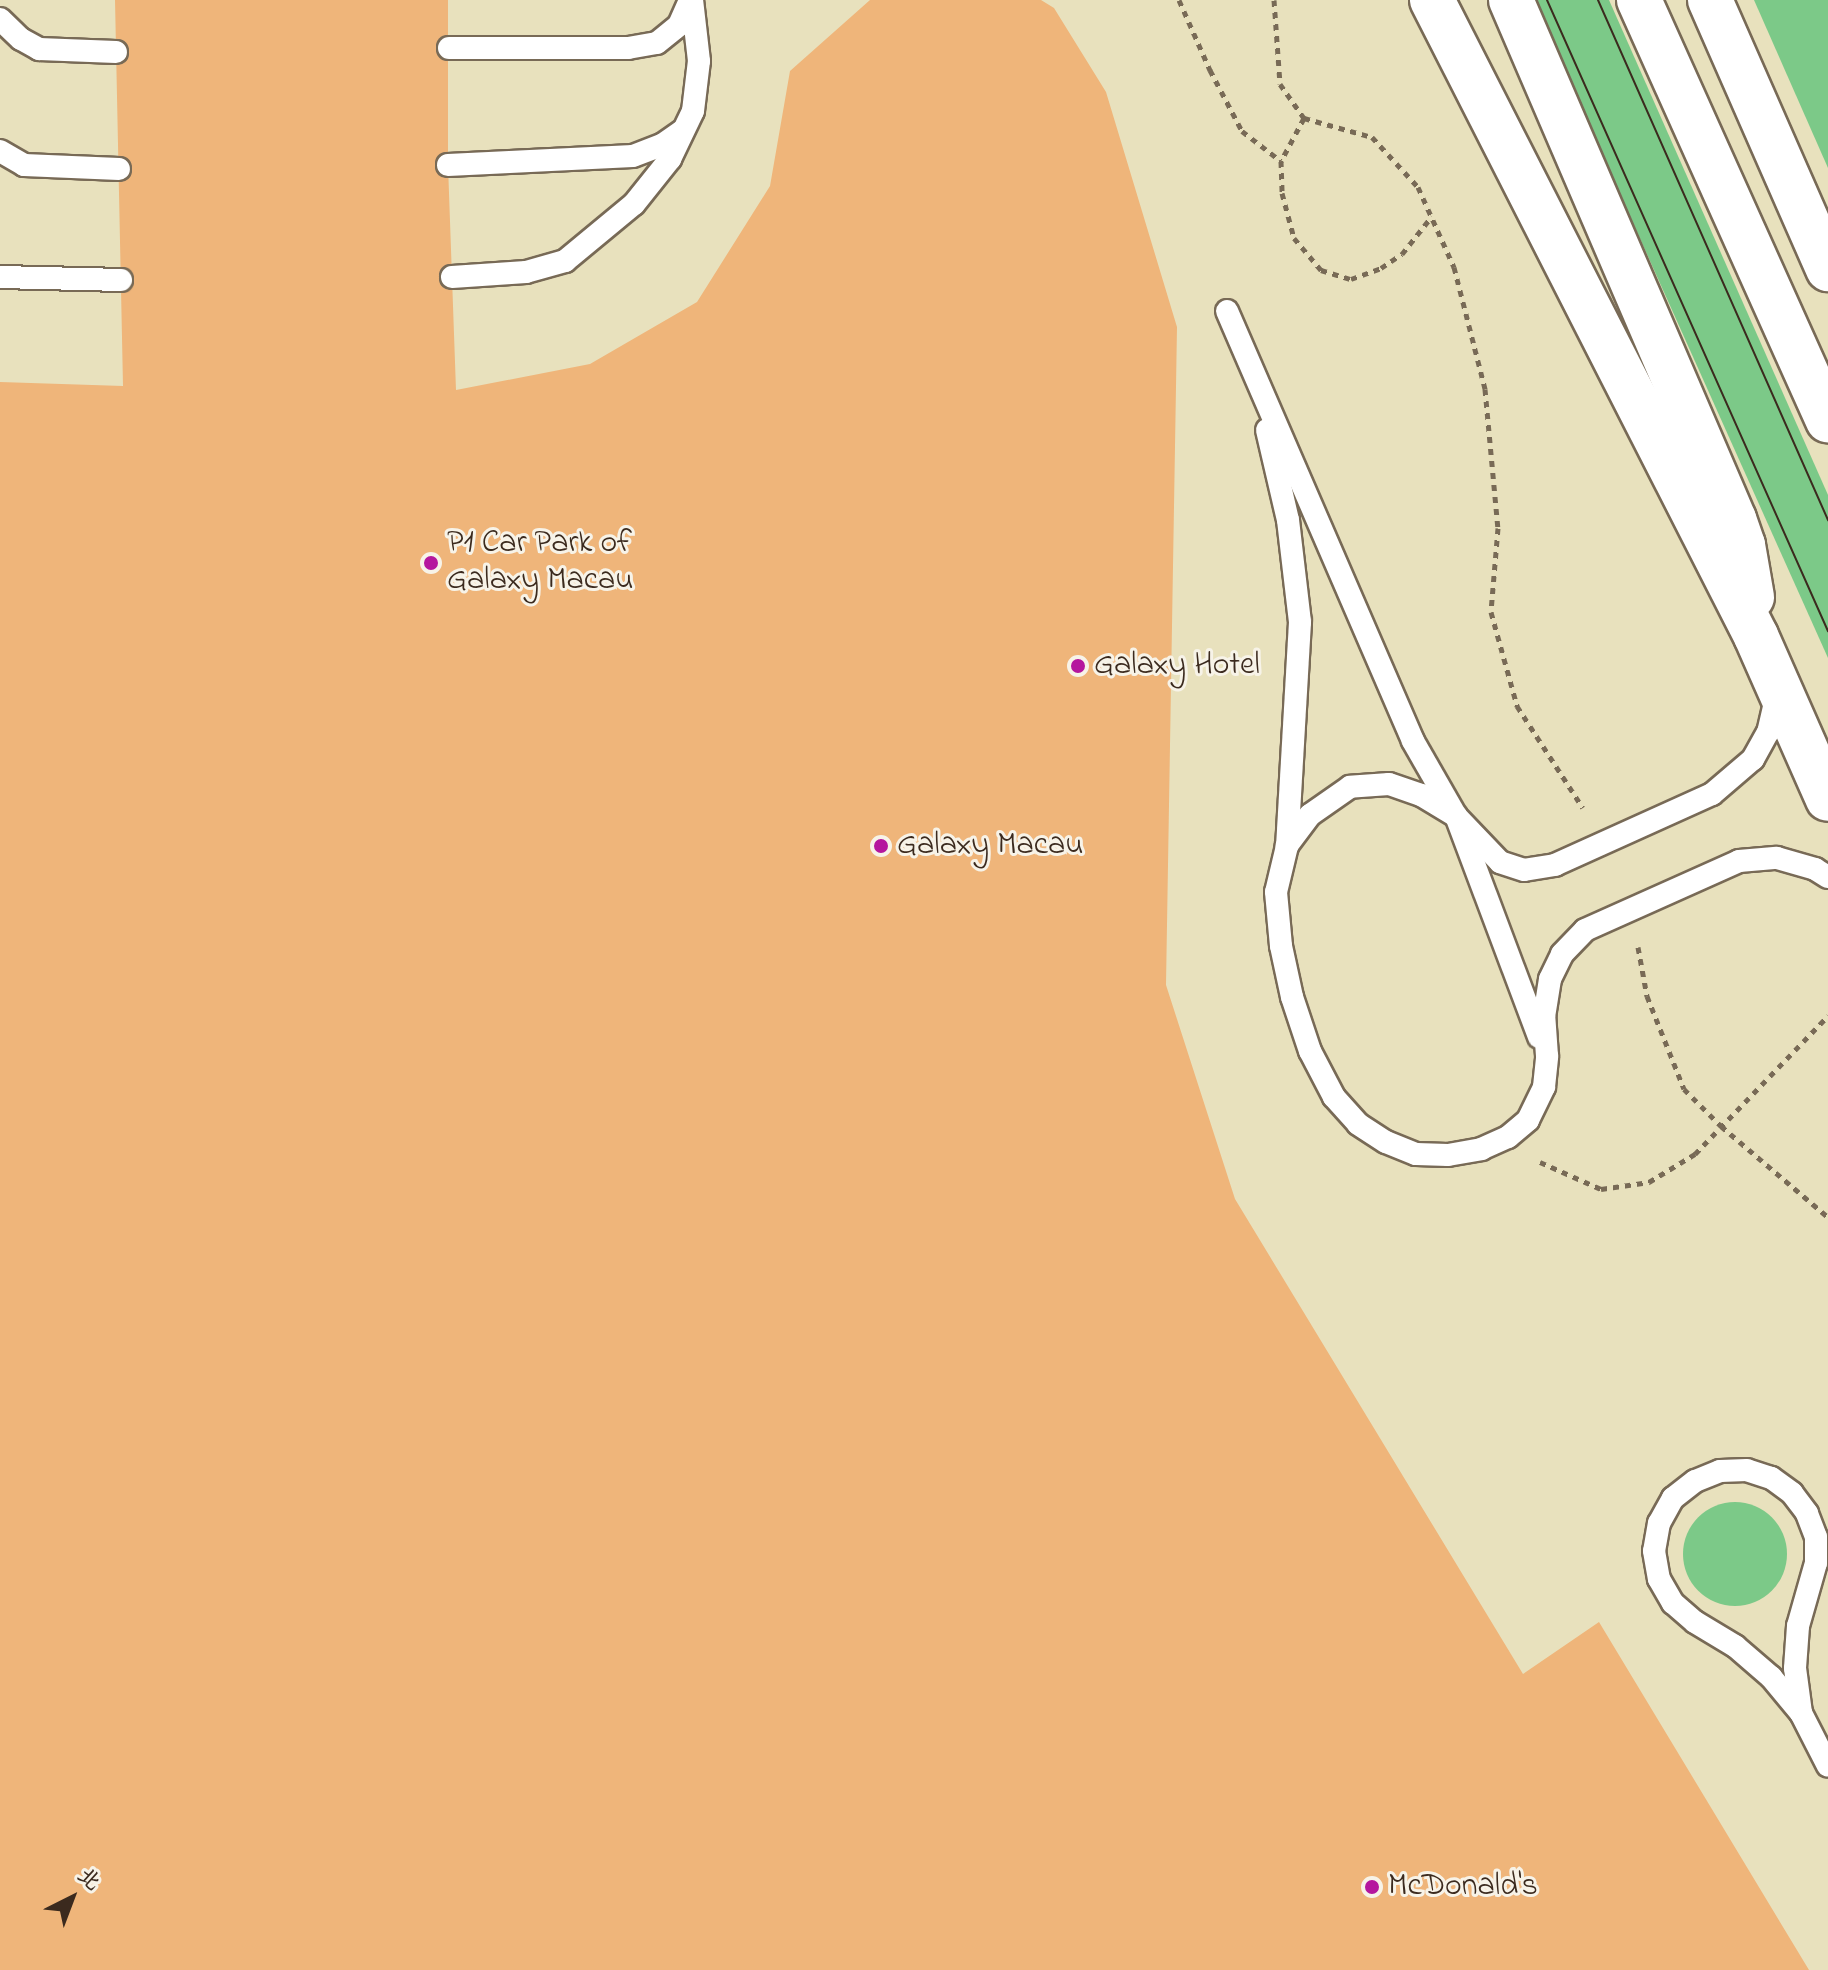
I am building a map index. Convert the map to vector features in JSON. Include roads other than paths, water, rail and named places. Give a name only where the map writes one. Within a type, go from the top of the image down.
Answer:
[{"type":"main road","points":[[1432,0],[1756,636],[1828,799]]},
{"type":"main road","points":[[1511,0],[1702,441],[1743,545],[1752,583],[1756,636]]},
{"type":"main road","points":[[1639,0],[1828,421]]},
{"type":"main road","points":[[1710,0],[1828,269]]},
{"type":"lane","points":[[449,48],[628,48],[657,43],[679,25],[691,0]]},
{"type":"lane","points":[[452,277],[526,272],[565,261],[634,204],[670,159],[693,111],[699,61],[691,0]]},
{"type":"lane","points":[[0,19],[21,39],[39,49],[116,52]]},
{"type":"lane","points":[[448,165],[633,156],[662,145],[683,131]]},
{"type":"lane","points":[[0,151],[24,165],[119,169]]},
{"type":"lane","points":[[0,277],[121,280]]},
{"type":"lane","points":[[1547,1056],[1456,816],[1413,741],[1227,311],[1267,429],[1295,572],[1300,622],[1287,846],[1276,892],[1281,946],[1292,997],[1310,1051],[1334,1097],[1358,1124],[1386,1142],[1416,1154],[1448,1155],[1481,1149],[1508,1137],[1528,1120],[1544,1087],[1547,1056],[1544,1017],[1550,979],[1562,954],[1585,930],[1739,861],[1777,858],[1815,869],[1828,877]]},
{"type":"lane","points":[[1287,846],[1310,815],[1350,787],[1389,784],[1421,795],[1456,816],[1500,862],[1524,870],[1555,865],[1712,794],[1753,759],[1768,732],[1779,688]]},
{"type":"lane","points":[[1801,1713],[1795,1668],[1798,1626],[1816,1563],[1816,1537],[1807,1513],[1792,1493],[1771,1478],[1747,1470],[1720,1471],[1695,1481],[1673,1498],[1659,1523],[1654,1551],[1659,1579],[1673,1603],[1695,1622],[1735,1646],[1771,1677],[1801,1713],[1828,1766]]},
{"type":"tram line","points":[[1547,0],[1828,631]]},
{"type":"tram line","points":[[1598,0],[1828,520]]},
{"type":"place","name":"P1 Car Park of Galaxy Macau","points":[[431,563]]},
{"type":"place","name":"Galaxy Hotel","points":[[1078,666]]},
{"type":"place","name":"Galaxy Macau","points":[[881,846]]},
{"type":"place","name":"McDonald's","points":[[1372,1887]]}]
